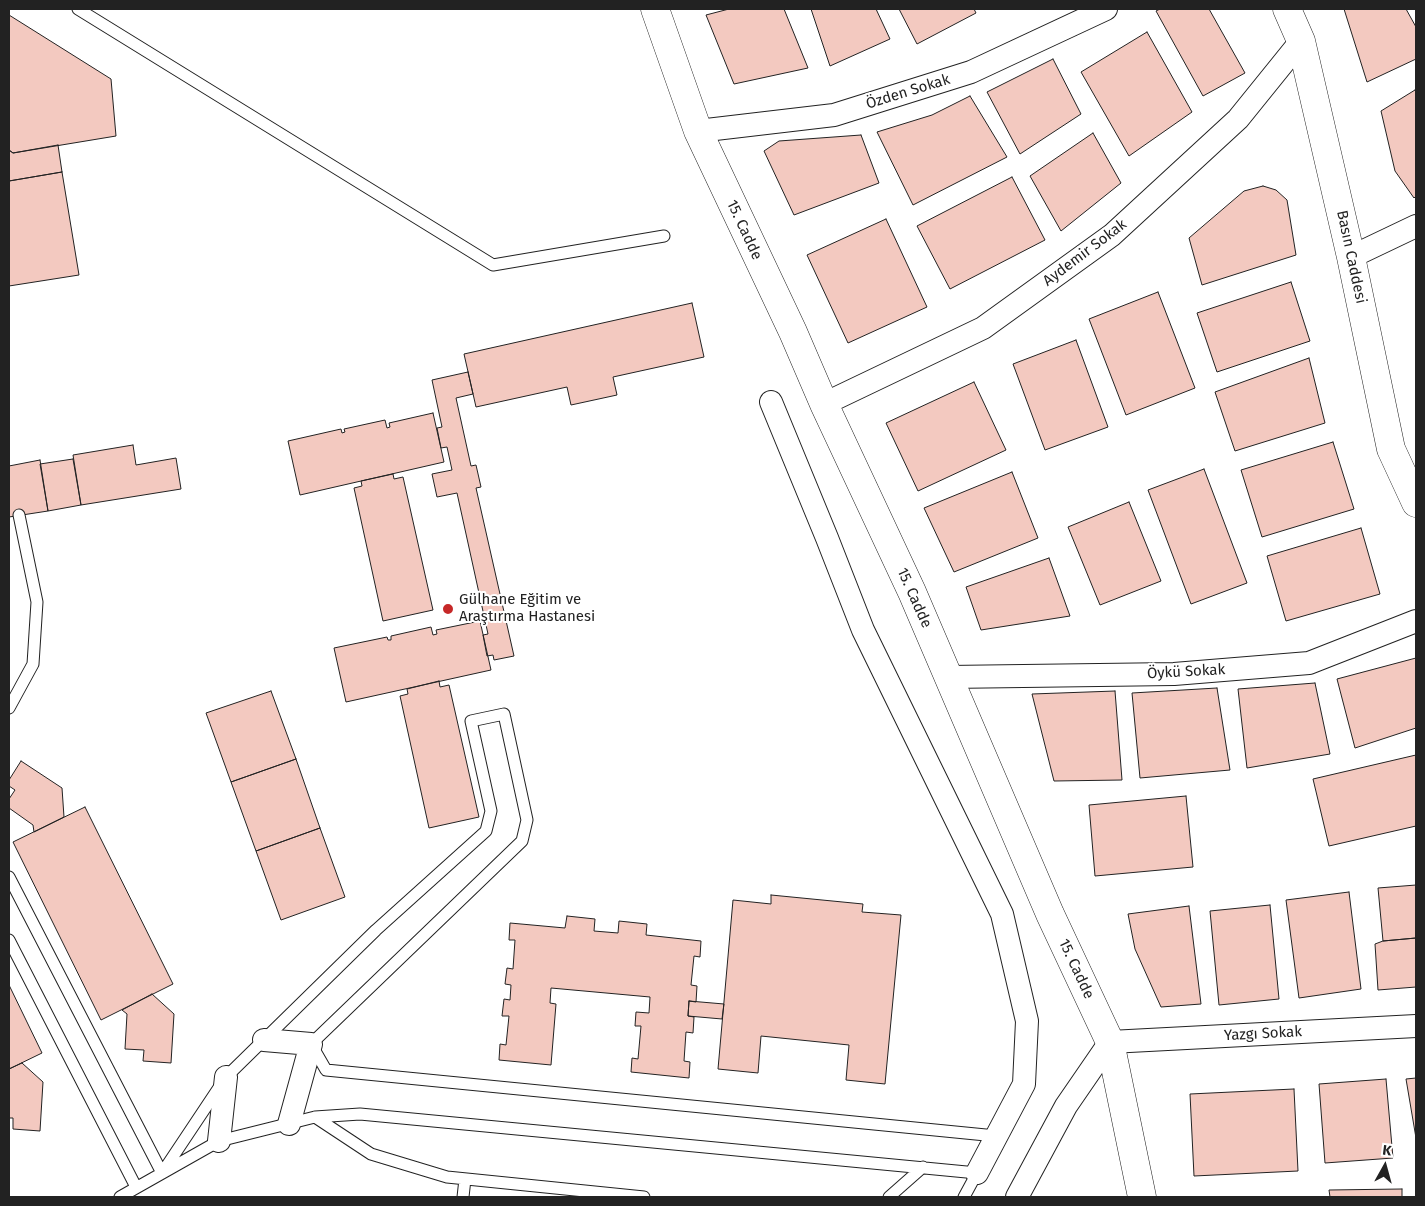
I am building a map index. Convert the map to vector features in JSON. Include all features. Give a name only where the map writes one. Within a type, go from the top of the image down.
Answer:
[{"type":"street","name":"15. Cadde","points":[[655,9],[698,131],[793,332],[824,404],[912,592],[1050,914],[1110,1042],[1142,1197]]},
{"type":"street","name":"Özden Sokak","points":[[698,131],[834,115],[971,72],[1106,9]]},
{"type":"street","name":"Basın Caddesi","points":[[1287,9],[1301,41],[1351,257],[1391,449],[1416,503]]},
{"type":"street","name":"Aydemir Sokak","points":[[824,404],[984,328],[1112,235],[1238,119],[1301,41]]},
{"type":"street","points":[[1351,257],[1416,226]]},
{"type":"street","points":[[771,402],[863,630],[1002,914],[1027,1021],[1024,1084],[977,1173]]},
{"type":"street","name":"Öykü Sokak","points":[[948,677],[1174,674],[1309,662],[1416,621]]},
{"type":"street","name":"Yazgı Sokak","points":[[1110,1042],[1416,1026]]},
{"type":"street","points":[[264,1040],[311,1044],[289,1124]]},
{"type":"street","points":[[1017,1197],[1066,1106],[1110,1042]]},
{"type":"street","points":[[219,1141],[226,1077]]},
{"type":"lane","points":[[78,9],[493,265],[664,236]]},
{"type":"lane","points":[[9,708],[33,664],[37,602],[19,515]]},
{"type":"lane","points":[[162,1173],[226,1077],[376,930],[486,831],[491,811],[471,721],[504,714],[527,820],[522,842],[311,1044],[326,1070],[996,1136]]},
{"type":"lane","points":[[9,877],[162,1173]]},
{"type":"lane","points":[[9,940],[136,1187]]},
{"type":"lane","points":[[120,1197],[219,1141],[315,1117],[360,1114],[977,1173],[964,1197]]},
{"type":"lane","points":[[315,1117],[371,1154],[447,1177],[644,1197]]},
{"type":"lane","points":[[889,1197],[922,1167]]},
{"type":"lane","points":[[463,1197],[465,1178]]},
{"type":"building","points":[[729,9],[784,9],[808,68],[734,84],[706,15]]},
{"type":"building","points":[[811,9],[876,9],[890,39],[830,66]]},
{"type":"building","points":[[899,9],[974,9],[976,13],[917,44]]},
{"type":"building","points":[[1160,9],[1209,9],[1245,73],[1203,96],[1156,11]]},
{"type":"building","points":[[1344,9],[1406,9],[1416,27],[1416,59],[1367,82]]},
{"type":"building","points":[[9,15],[111,79],[116,136],[13,153],[9,150]]},
{"type":"building","points":[[1147,32],[1192,112],[1129,156],[1081,72]]},
{"type":"building","points":[[1053,59],[1081,114],[1020,154],[987,92]]},
{"type":"building","points":[[1415,90],[1416,196],[1414,198],[1395,171],[1381,111]]},
{"type":"building","points":[[970,96],[1007,157],[913,205],[877,132],[932,115]]},
{"type":"building","points":[[1093,133],[1121,183],[1061,231],[1030,176]]},
{"type":"building","points":[[861,135],[879,183],[794,215],[764,151],[779,141]]},
{"type":"building","points":[[58,145],[62,172],[9,181],[9,150],[13,153]]},
{"type":"building","points":[[62,172],[79,275],[9,286],[9,181]]},
{"type":"building","points":[[1012,177],[1045,240],[950,289],[917,226]]},
{"type":"building","points":[[1263,186],[1276,190],[1287,200],[1296,255],[1202,285],[1189,238],[1244,191]]},
{"type":"building","points":[[886,219],[927,307],[848,343],[807,255]]},
{"type":"building","points":[[1291,282],[1310,341],[1217,372],[1197,313]]},
{"type":"building","points":[[1158,292],[1195,388],[1126,415],[1089,319]]},
{"type":"building","points":[[692,303],[704,357],[613,377],[617,395],[571,405],[567,387],[476,407],[464,354]]},
{"type":"building","points":[[1076,340],[1108,427],[1045,450],[1013,364]]},
{"type":"building","points":[[1309,358],[1325,423],[1235,451],[1215,392]]},
{"type":"building","points":[[468,372],[473,394],[456,398],[471,466],[476,465],[481,487],[476,488],[514,656],[494,660],[493,655],[487,656],[483,635],[488,634],[457,493],[437,497],[432,474],[452,470],[447,447],[441,448],[437,428],[442,427],[432,380]]},
{"type":"building","points":[[974,382],[1006,450],[918,491],[886,423]]},
{"type":"building","points":[[433,413],[444,462],[300,495],[288,441],[341,429],[342,433],[345,432],[344,429],[385,420],[387,428],[390,427],[389,423]]},
{"type":"building","points":[[1333,442],[1354,509],[1262,537],[1241,470]]},
{"type":"building","points":[[133,445],[136,465],[176,458],[181,489],[81,505],[73,455]]},
{"type":"building","points":[[73,459],[81,505],[48,511],[40,464]]},
{"type":"building","points":[[40,460],[48,511],[9,517],[9,466]]},
{"type":"building","points":[[1204,469],[1247,583],[1191,604],[1148,490]]},
{"type":"building","points":[[1012,472],[1038,538],[954,572],[924,508]]},
{"type":"building","points":[[393,474],[394,479],[403,477],[433,610],[383,621],[354,488],[362,486],[361,481]]},
{"type":"building","points":[[1129,502],[1161,581],[1100,605],[1068,527]]},
{"type":"building","points":[[1361,528],[1380,594],[1286,621],[1267,556]]},
{"type":"building","points":[[1049,558],[1070,616],[981,630],[966,587]]},
{"type":"building","points":[[480,621],[491,670],[346,702],[334,648],[387,637],[388,640],[391,640],[391,636],[431,627],[433,635],[437,634],[436,630]]},
{"type":"building","points":[[1416,658],[1416,728],[1355,748],[1337,679]]},
{"type":"building","points":[[439,681],[440,687],[449,685],[479,817],[429,828],[400,696],[408,694],[407,689]]},
{"type":"building","points":[[1315,683],[1330,754],[1247,768],[1238,689]]},
{"type":"building","points":[[1217,688],[1230,770],[1140,778],[1132,693]]},
{"type":"building","points":[[271,691],[296,759],[231,782],[206,713]]},
{"type":"building","points":[[1115,691],[1122,780],[1054,781],[1032,694]]},
{"type":"building","points":[[1416,755],[1416,826],[1329,846],[1313,779]]},
{"type":"building","points":[[296,759],[320,828],[256,851],[231,782]]},
{"type":"building","points":[[21,761],[62,788],[64,817],[34,832],[33,825],[9,808],[9,799],[15,790],[9,786],[9,780]]},
{"type":"building","points":[[1186,796],[1193,867],[1095,876],[1089,805]]},
{"type":"building","points":[[85,807],[173,984],[101,1020],[13,842]]},
{"type":"building","points":[[320,828],[345,897],[281,920],[256,851]]},
{"type":"building","points":[[1416,885],[1416,938],[1383,941],[1378,888]]},
{"type":"building","points":[[1349,892],[1361,989],[1299,998],[1286,900]]},
{"type":"building","points":[[771,895],[863,904],[862,912],[901,915],[885,1084],[846,1080],[849,1045],[761,1036],[758,1073],[718,1069],[733,900],[771,904]]},
{"type":"building","points":[[1270,905],[1279,999],[1219,1005],[1210,911]]},
{"type":"building","points":[[1189,906],[1201,1004],[1161,1007],[1135,949],[1128,914]]},
{"type":"building","points":[[567,916],[595,919],[594,931],[618,933],[619,921],[647,924],[646,935],[701,941],[700,957],[694,956],[691,985],[697,986],[696,1002],[689,1001],[688,1016],[694,1017],[693,1033],[686,1032],[684,1061],[690,1062],[689,1078],[631,1072],[632,1058],[638,1059],[641,1026],[635,1026],[636,1012],[649,1013],[650,997],[551,988],[550,1003],[556,1004],[551,1065],[499,1060],[500,1044],[506,1045],[509,1016],[502,1016],[504,999],[510,1000],[511,985],[505,984],[507,968],[513,969],[515,940],[509,940],[510,923],[565,928]]},
{"type":"building","points":[[1416,938],[1416,987],[1378,990],[1375,944],[1383,941]]},
{"type":"building","points":[[9,985],[42,1053],[9,1069]]},
{"type":"building","points":[[152,994],[174,1014],[171,1063],[143,1061],[144,1050],[125,1049],[127,1014],[122,1010]]},
{"type":"building","points":[[689,1001],[724,1004],[722,1019],[688,1016]]},
{"type":"building","points":[[22,1063],[43,1082],[40,1131],[13,1129],[13,1118],[9,1118],[9,1069]]},
{"type":"building","points":[[1416,1078],[1416,1138],[1406,1079]]},
{"type":"building","points":[[1386,1079],[1393,1158],[1325,1163],[1319,1084]]},
{"type":"building","points":[[1294,1089],[1298,1171],[1194,1176],[1190,1094]]},
{"type":"building","points":[[1402,1189],[1402,1197],[1330,1197],[1329,1190]]},
{"type":"place","name":"Gülhane Eğitim ve Araştırma Hastanesi","points":[[448,609]]}]
